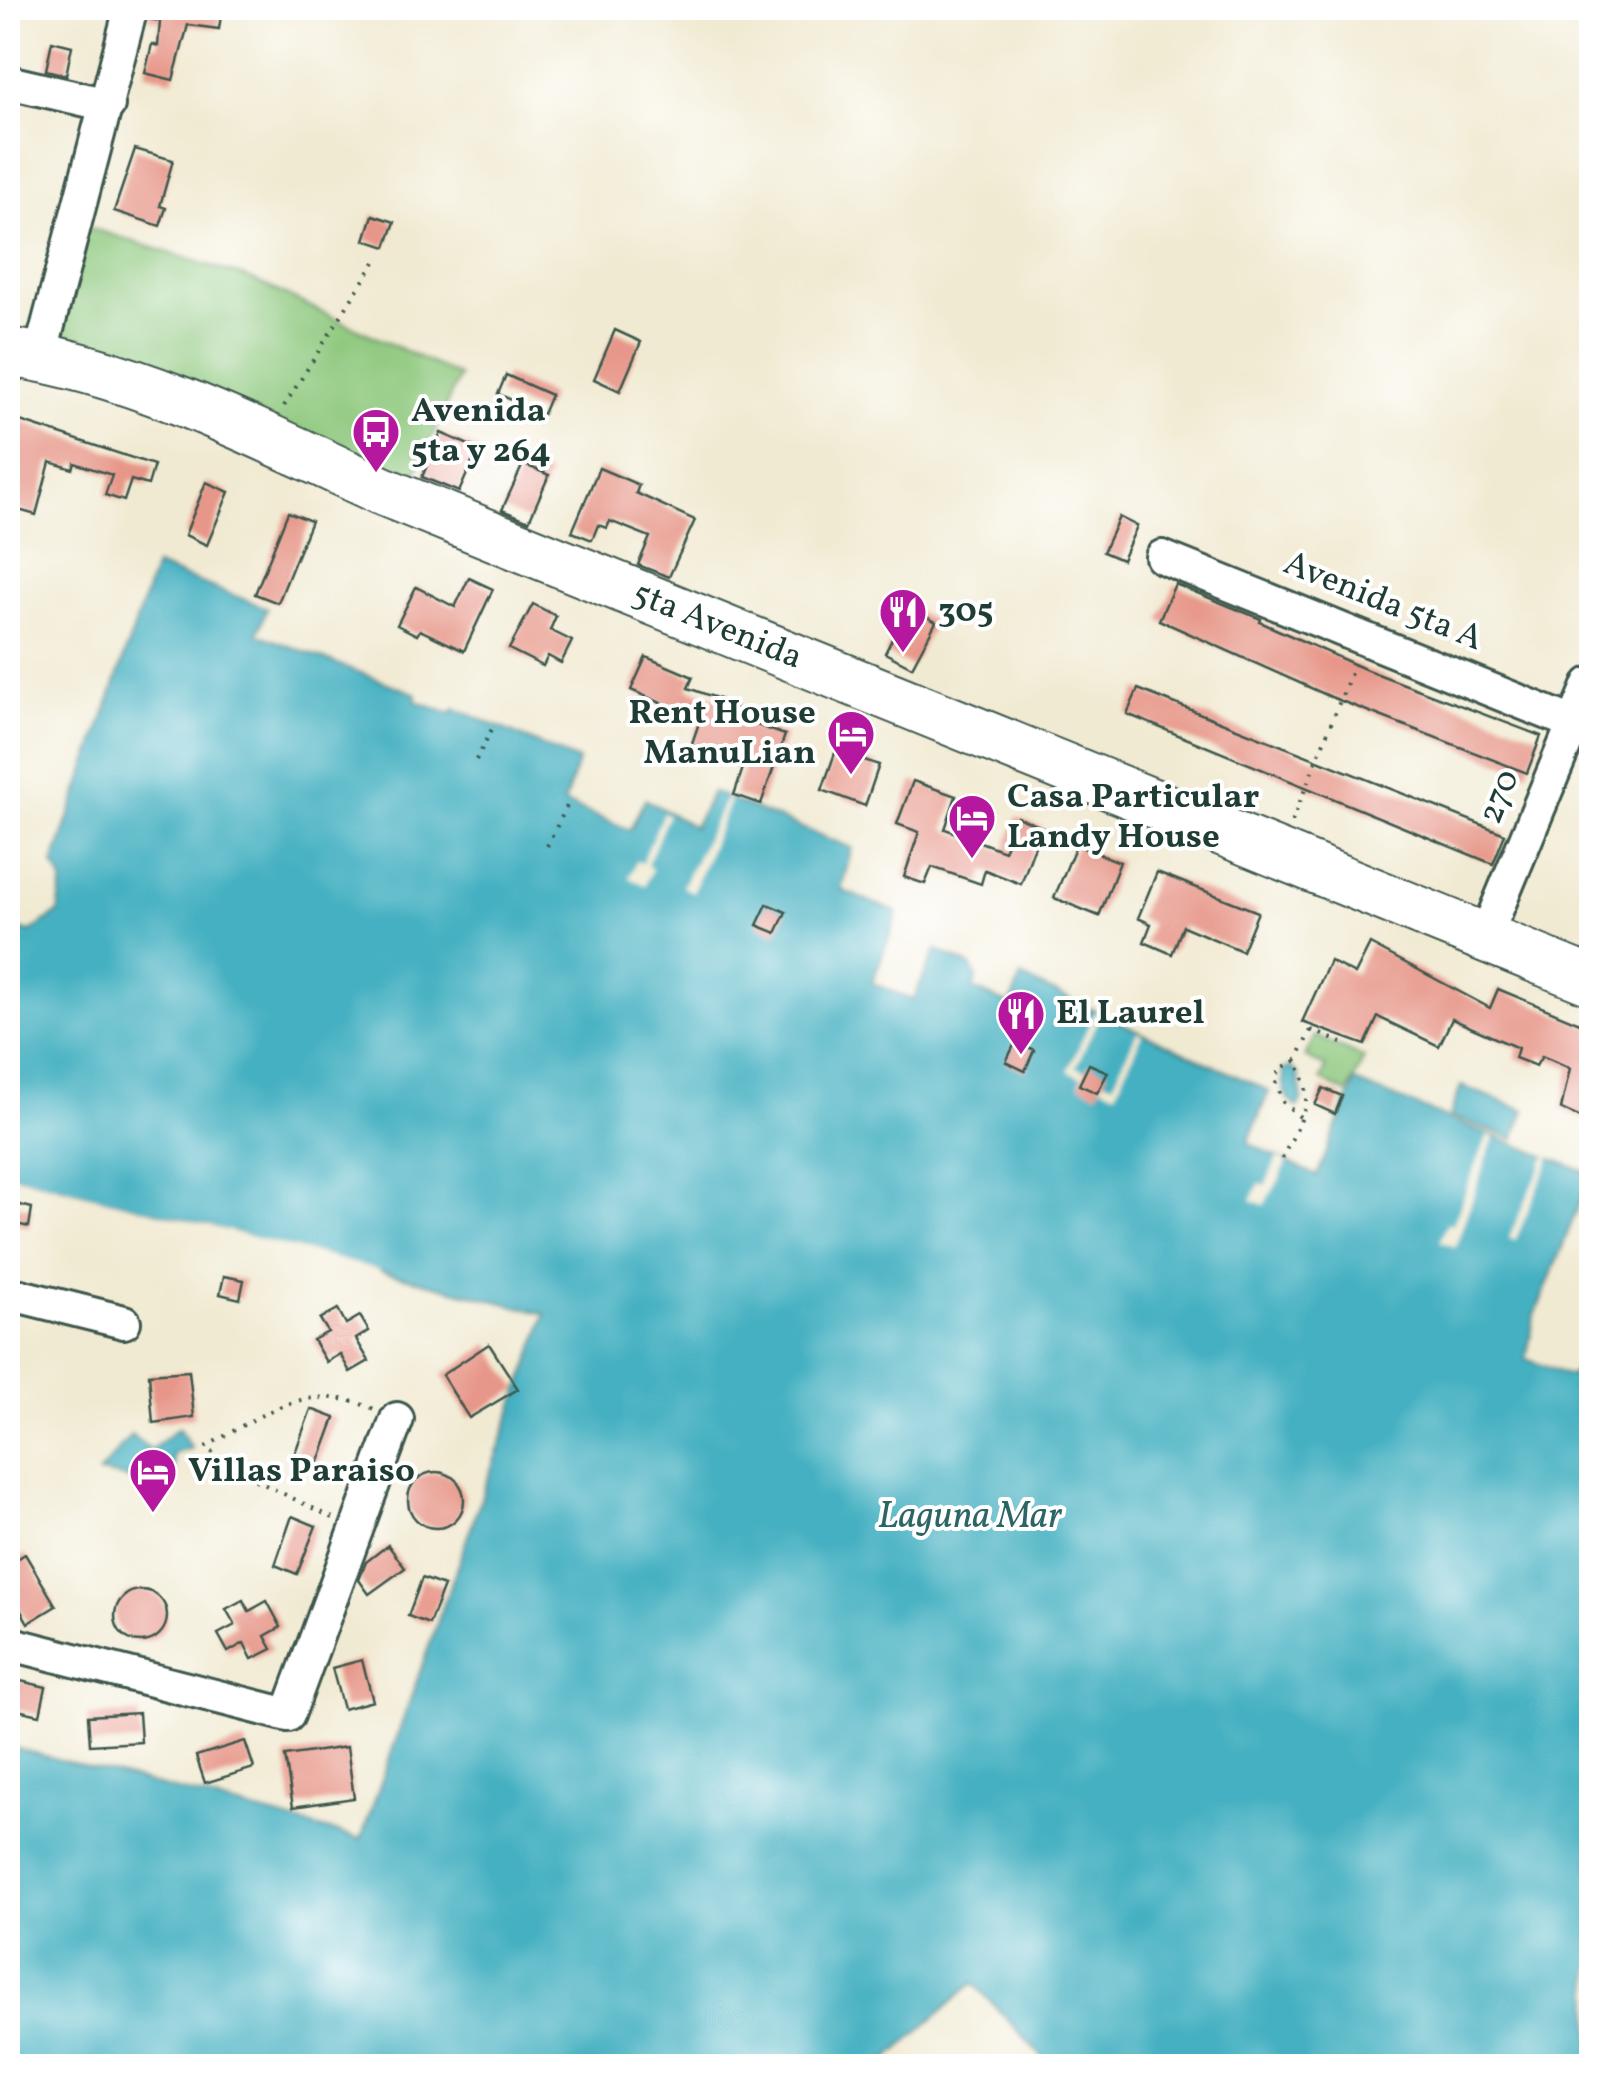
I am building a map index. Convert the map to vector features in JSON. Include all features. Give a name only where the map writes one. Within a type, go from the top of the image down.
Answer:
[{"type":"highway","name":"5ta Avenida","points":[[24,354],[117,380],[264,438],[380,490],[1592,982]]},
{"type":"street","points":[[24,354],[108,105],[132,8]]},
{"type":"street","points":[[8,82],[108,105]]},
{"type":"street","name":"Avenida 5ta A","points":[[1162,557],[1573,723]]},
{"type":"street","name":"270","points":[[1484,940],[1590,684]]},
{"type":"street","points":[[8,1293],[124,1322]]},
{"type":"street","points":[[8,1644],[288,1715],[397,1418]]},
{"type":"path","points":[[264,438],[375,262]]},
{"type":"path","points":[[1279,854],[1365,638]]},
{"type":"path","points":[[476,760],[494,725]]},
{"type":"path","points":[[547,846],[568,804]]},
{"type":"path","points":[[1301,1118],[1282,1102],[1275,1079],[1280,1068],[1296,1061],[1312,1028],[1342,1043]]},
{"type":"path","points":[[1282,1159],[1308,1104],[1308,1084],[1296,1061]]},
{"type":"path","points":[[356,1530],[239,1472],[205,1447],[285,1404],[319,1394],[359,1402],[397,1418]]},
{"type":"green space","points":[[84,226],[251,279],[459,376],[409,488],[220,396],[54,332]]},
{"type":"green space","points":[[1315,1036],[1364,1058],[1347,1093],[1321,1080],[1326,1067],[1305,1057]]},
{"type":"water","name":"Laguna Mar","points":[[155,566],[267,608],[257,634],[417,694],[415,701],[452,714],[455,708],[578,761],[564,803],[630,830],[645,799],[694,827],[712,792],[852,848],[841,890],[898,913],[872,983],[913,1000],[936,950],[971,966],[977,977],[973,989],[1010,1005],[1021,977],[1269,1091],[1248,1143],[1317,1176],[1355,1082],[1591,1174],[1534,1318],[1526,1359],[1569,1376],[1575,1372],[1589,1382],[1583,1393],[1591,1407],[1591,2066],[1051,2066],[973,1983],[880,2066],[8,2066],[8,1746],[361,1839],[546,1314],[8,1174],[8,925],[30,932],[58,913],[63,880],[53,865]]},
{"type":"water","points":[[1290,1067],[1298,1074],[1302,1099],[1297,1107],[1286,1096],[1283,1086],[1283,1070]]},
{"type":"water","points":[[1461,1086],[1525,1110],[1514,1139],[1450,1116]]},
{"type":"water","points":[[178,1428],[192,1448],[173,1454],[175,1487],[99,1473],[131,1435],[151,1450]]},
{"type":"pier","points":[[726,798],[730,800],[693,892],[682,887]]},
{"type":"pier","points":[[663,813],[668,815],[647,865],[652,869],[645,885],[629,878],[636,861],[642,863]]},
{"type":"pier","points":[[1095,1011],[1100,1014],[1076,1067],[1085,1071],[1089,1064],[1107,1072],[1104,1080],[1113,1084],[1137,1032],[1142,1034],[1116,1093],[1101,1086],[1097,1093],[1079,1085],[1081,1077],[1068,1071]]},
{"type":"pier","points":[[1488,1135],[1494,1137],[1455,1247],[1440,1241],[1447,1223],[1453,1224]]},
{"type":"pier","points":[[1546,1156],[1551,1157],[1515,1241],[1509,1238]]},
{"type":"pier","points":[[1278,1157],[1286,1161],[1264,1205],[1251,1200],[1260,1184],[1265,1186]]},
{"type":"pier","points":[[8,1174],[380,1270],[378,1275],[8,1180]]},
{"type":"building","points":[[150,8],[222,8],[219,29],[188,25],[173,80],[145,73],[152,44],[158,46],[160,21],[149,19]]},
{"type":"building","points":[[52,41],[72,46],[66,75],[46,70]]},
{"type":"building","points":[[135,149],[173,160],[160,206],[166,208],[160,226],[114,211]]},
{"type":"building","points":[[373,215],[395,222],[386,247],[365,240]]},
{"type":"building","points":[[615,330],[641,342],[620,391],[594,379]]},
{"type":"building","points":[[506,375],[551,395],[543,414],[498,394]]},
{"type":"building","points":[[8,417],[154,465],[148,485],[131,480],[124,501],[105,495],[112,475],[75,463],[73,469],[50,462],[36,515],[8,507]]},
{"type":"building","points":[[441,433],[478,449],[459,492],[422,477]]},
{"type":"building","points":[[523,464],[549,475],[529,521],[502,510]]},
{"type":"building","points":[[599,468],[639,485],[636,493],[695,520],[669,577],[638,565],[650,537],[610,521],[607,528],[598,525],[592,540],[572,532]]},
{"type":"building","points":[[206,482],[229,492],[207,545],[185,535]]},
{"type":"building","points":[[288,512],[311,521],[278,603],[255,594]]},
{"type":"building","points":[[1119,517],[1137,526],[1122,560],[1103,552]]},
{"type":"building","points":[[469,578],[493,589],[464,651],[420,630],[417,635],[397,625],[416,587],[455,607]]},
{"type":"building","points":[[1175,584],[1261,619],[1260,622],[1367,670],[1541,736],[1527,773],[1331,697],[1159,620]]},
{"type":"building","points":[[533,604],[556,616],[550,630],[572,641],[561,663],[548,656],[543,666],[509,649]]},
{"type":"building","points":[[908,607],[936,622],[912,667],[885,653]]},
{"type":"building","points":[[646,657],[693,677],[688,688],[736,705],[732,716],[785,735],[761,804],[734,795],[743,768],[690,749],[700,720],[631,690]]},
{"type":"building","points":[[1138,689],[1505,834],[1493,864],[1127,714]]},
{"type":"building","points":[[836,750],[879,765],[865,806],[822,790]]},
{"type":"building","points":[[913,781],[956,796],[945,829],[1004,851],[1017,817],[1042,827],[1021,884],[985,870],[981,884],[932,867],[925,884],[904,877],[919,832],[897,824]]},
{"type":"building","points":[[1076,845],[1120,862],[1099,916],[1054,898]]},
{"type":"building","points":[[1157,872],[1258,912],[1242,951],[1183,926],[1172,954],[1144,942],[1151,924],[1138,918]]},
{"type":"building","points":[[767,904],[786,912],[776,933],[757,925]]},
{"type":"building","points":[[1370,944],[1490,1008],[1498,989],[1592,1028],[1592,1123],[1561,1109],[1570,1068],[1542,1056],[1536,1066],[1515,1058],[1518,1048],[1452,1019],[1439,1046],[1378,1017],[1365,1045],[1302,1022],[1330,961],[1355,974]]},
{"type":"building","name":"El Laurel","points":[[1016,1041],[1034,1050],[1025,1071],[1006,1062]]},
{"type":"building","points":[[1089,1064],[1108,1072],[1097,1093],[1079,1085]]},
{"type":"building","points":[[1323,1088],[1342,1096],[1335,1114],[1315,1105]]},
{"type":"building","points":[[8,1202],[32,1208],[29,1227],[8,1222]]},
{"type":"building","points":[[224,1276],[244,1280],[240,1299],[220,1294]]},
{"type":"building","points":[[338,1309],[346,1324],[360,1316],[369,1331],[356,1339],[369,1361],[350,1372],[340,1354],[326,1362],[313,1340],[328,1332],[320,1319]]},
{"type":"building","points":[[489,1344],[518,1389],[469,1418],[442,1375]]},
{"type":"building","points":[[189,1371],[194,1417],[153,1423],[149,1374]]},
{"type":"building","points":[[311,1409],[335,1418],[317,1467],[293,1458]]},
{"type":"building","points":[[436,1472],[456,1480],[464,1500],[456,1520],[436,1528],[416,1520],[408,1500],[416,1480]]},
{"type":"building","points":[[292,1516],[316,1526],[297,1574],[275,1565]]},
{"type":"building","points":[[388,1545],[405,1568],[369,1594],[359,1580],[366,1562]]},
{"type":"building","points":[[25,1554],[56,1606],[28,1623],[8,1589],[8,1565]]},
{"type":"building","points":[[422,1578],[444,1586],[429,1624],[408,1616]]},
{"type":"building","points":[[141,1590],[160,1597],[167,1616],[160,1635],[141,1642],[122,1635],[115,1616],[122,1597]]},
{"type":"building","points":[[243,1600],[249,1611],[267,1601],[281,1627],[265,1636],[272,1649],[252,1659],[244,1643],[228,1652],[218,1634],[235,1625],[226,1609]]},
{"type":"building","points":[[362,1660],[373,1701],[343,1709],[332,1668]]},
{"type":"building","points":[[8,1678],[46,1687],[40,1715],[8,1708]]},
{"type":"building","points":[[139,1713],[141,1742],[90,1745],[88,1716]]},
{"type":"building","points":[[245,1741],[254,1768],[205,1783],[196,1756]]},
{"type":"building","points":[[347,1747],[354,1798],[293,1807],[285,1756]]},
{"type":"place","name":"Avenida 5ta y 264","points":[[376,474]]},
{"type":"place","name":"305","points":[[903,654]]},
{"type":"place","name":"Rent House ManuLian","points":[[851,776]]},
{"type":"place","name":"Casa Particular Landy House","points":[[972,860]]},
{"type":"place","name":"El Laurel","points":[[1021,1056]]},
{"type":"place","name":"Villas Paraiso","points":[[153,1514]]}]
